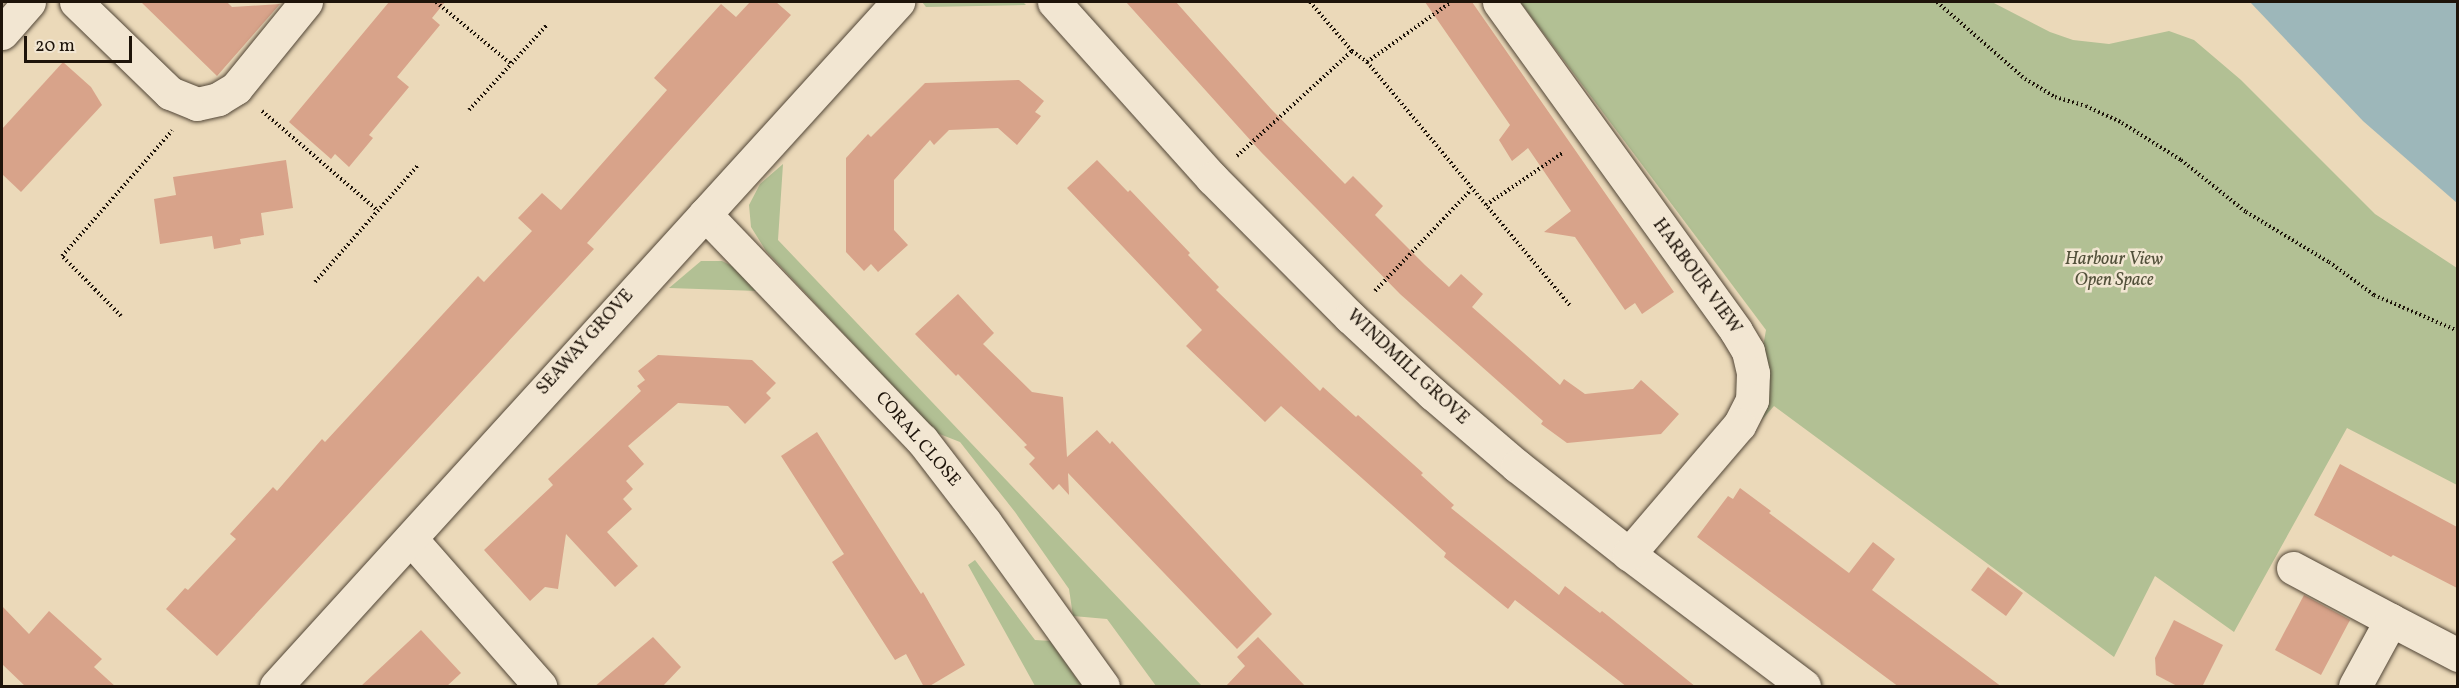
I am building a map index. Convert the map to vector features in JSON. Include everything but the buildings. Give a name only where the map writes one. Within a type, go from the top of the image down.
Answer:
[{"type":"street","points":[[2,33],[29,2]]},
{"type":"street","points":[[76,2],[170,93],[197,104],[218,99],[236,88],[306,2]]},
{"type":"street","name":"SEAWAY GROVE","points":[[276,687],[898,2]]},
{"type":"street","name":"WINDMILL GROVE","points":[[1054,2],[1212,178],[1350,317],[1433,394],[1517,466],[1804,687]]},
{"type":"street","name":"HARBOUR VIEW","points":[[1499,2],[1736,331],[1748,351],[1753,373],[1752,400],[1739,425],[1629,554]]},
{"type":"street","name":"CORAL CLOSE","points":[[705,214],[922,440],[985,522],[1103,687]]},
{"type":"street","points":[[411,539],[540,687]]},
{"type":"street","points":[[2293,568],[2457,655]]},
{"type":"street","points":[[2355,687],[2391,620]]},
{"type":"path","points":[[436,2],[510,63]]},
{"type":"path","points":[[1310,2],[1352,51],[1367,62],[1471,190],[1571,307]]},
{"type":"path","points":[[1367,62],[1451,2]]},
{"type":"path","points":[[1937,2],[2025,79],[2055,97],[2086,106],[2122,123],[2181,160],[2246,212],[2329,262],[2374,295],[2457,331]]},
{"type":"path","points":[[468,110],[547,25]]},
{"type":"path","points":[[1212,178],[1352,51]]},
{"type":"path","points":[[236,88],[377,210]]},
{"type":"path","points":[[121,316],[62,256],[197,104]]},
{"type":"path","points":[[1486,205],[1592,133]]},
{"type":"path","points":[[315,282],[419,164]]},
{"type":"path","points":[[1350,317],[1471,190]]},
{"type":"green space","points":[[922,2],[1023,2],[1026,5],[926,7]]},
{"type":"green space","name":"Harbour View Open Space","points":[[1520,2],[1992,2],[2050,32],[2073,40],[2109,44],[2169,31],[2194,40],[2241,80],[2375,214],[2457,268],[2457,485],[2347,428],[2234,632],[2155,576],[2114,657],[1774,406],[1653,544],[1755,391],[1766,330]]},
{"type":"green space","points":[[783,164],[778,240],[1202,686],[1156,686],[1107,619],[1073,616],[1069,589],[1015,512],[960,442],[937,433],[766,251],[751,227],[749,205],[760,184]]},
{"type":"green space","points":[[701,261],[722,261],[738,269],[758,291],[669,288]]},
{"type":"green space","points":[[975,560],[1035,640],[1050,641],[1082,686],[1035,686],[968,565]]},
{"type":"water","points":[[2250,2],[2457,2],[2457,203],[2363,121]]}]
